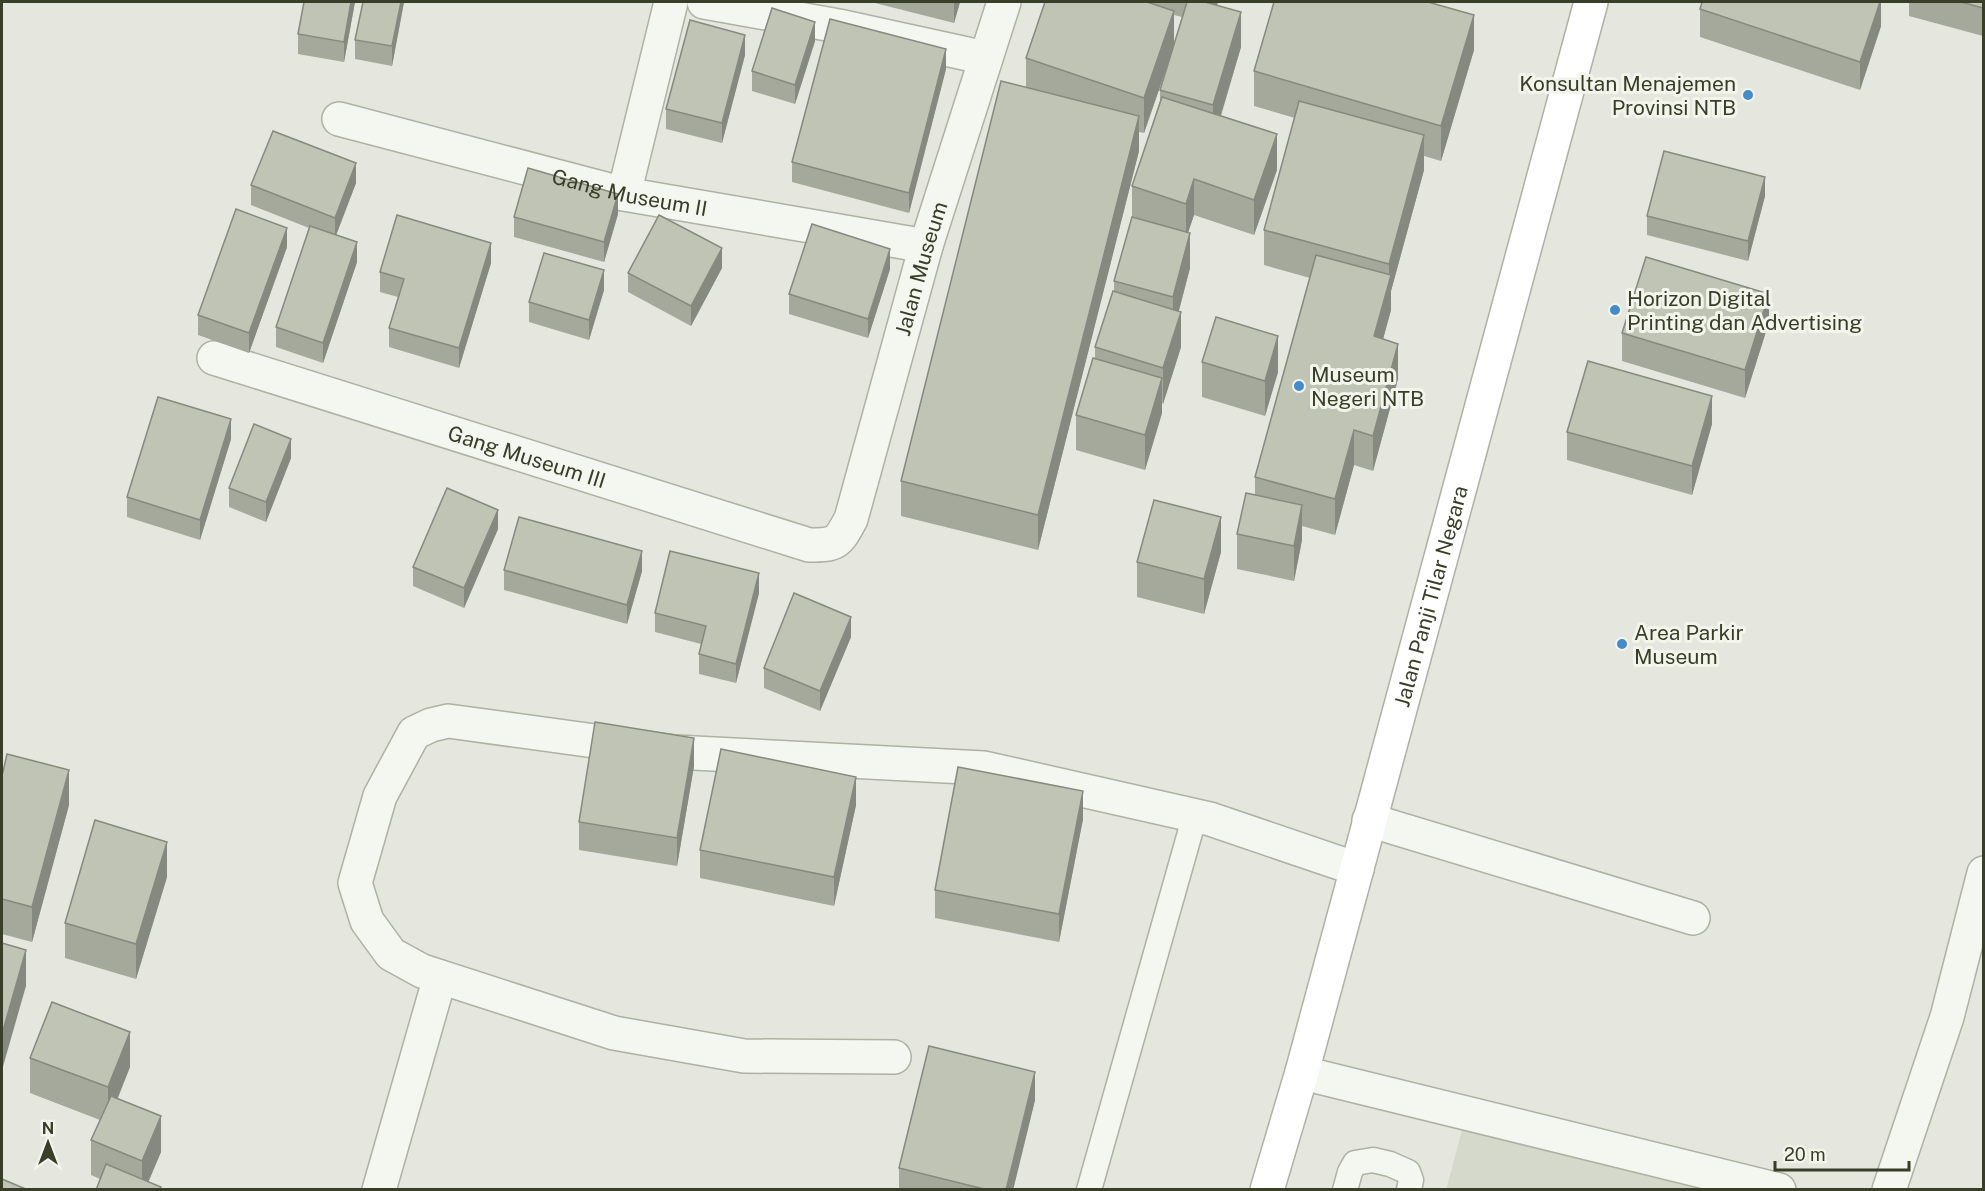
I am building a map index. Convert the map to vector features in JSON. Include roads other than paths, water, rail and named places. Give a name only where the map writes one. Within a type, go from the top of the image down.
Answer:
[{"type":"main road","name":"Jalan Panji Tilar Negara","points":[[1267,1190],[1302,1072],[1589,2]]},
{"type":"street","points":[[624,194],[671,2]]},
{"type":"street","points":[[704,2],[846,14],[986,58]]},
{"type":"street","name":"Jalan Museum","points":[[840,538],[851,519],[926,246],[1004,2]]},
{"type":"street","name":"Gang Museum II","points":[[339,119],[624,194],[926,246]]},
{"type":"street","name":"Gang Museum III","points":[[214,358],[809,545],[829,545],[840,538]]},
{"type":"street","points":[[894,1057],[744,1056],[614,1033],[422,971],[391,954],[367,921],[355,883],[380,796],[414,733],[448,720],[675,752],[984,768],[1195,815],[1357,869]]},
{"type":"street","points":[[1369,820],[1693,918]]},
{"type":"street","points":[[1889,1190],[1977,929],[1983,873]]},
{"type":"street","points":[[379,1190],[440,977]]},
{"type":"street","points":[[1302,1072],[1779,1190]]},
{"type":"lane","points":[[1089,1190],[1195,815]]},
{"type":"lane","points":[[1344,1190],[1355,1163],[1373,1160],[1408,1172],[1412,1180],[1409,1190]]},
{"type":"place","name":"Konsultan Menajemen Provinsi NTB","points":[[1748,95]]},
{"type":"place","name":"Horizon Digital Printing dan Advertising","points":[[1615,310]]},
{"type":"place","name":"Museum Negeri NTB","points":[[1299,386]]},
{"type":"place","name":"Area Parkir Museum","points":[[1622,644]]}]
